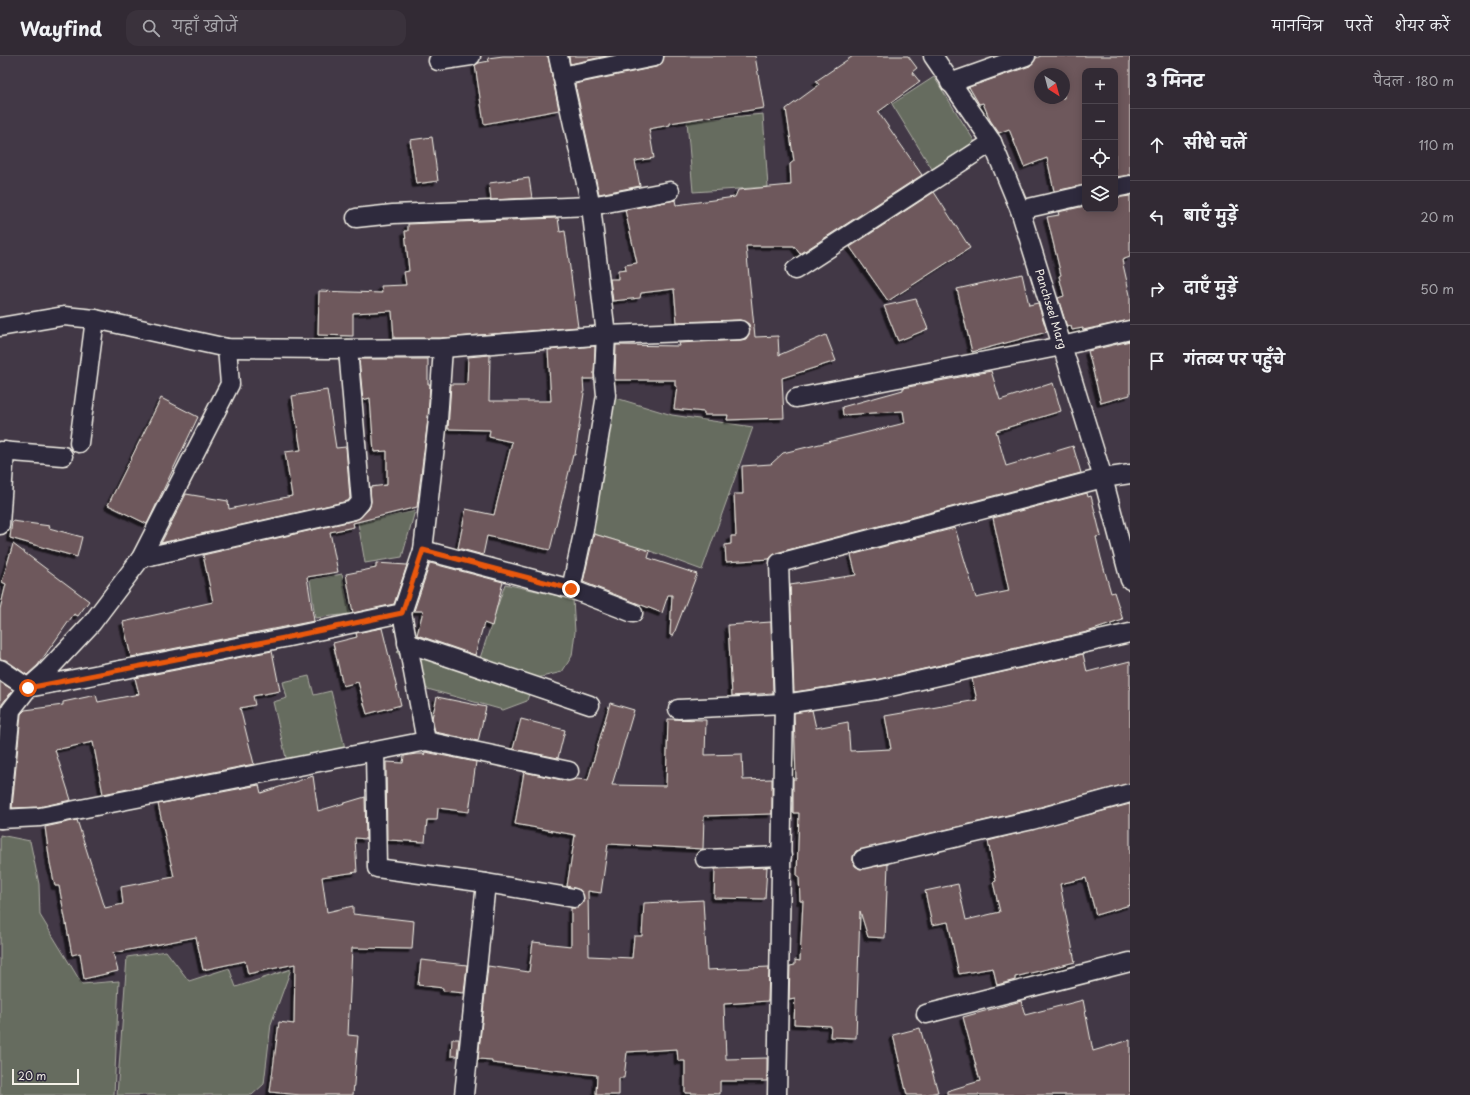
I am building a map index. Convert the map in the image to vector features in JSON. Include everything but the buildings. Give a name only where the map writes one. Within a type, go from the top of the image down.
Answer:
[{"type":"street","points":[[438,61],[471,56]]},
{"type":"street","points":[[558,56],[591,206],[606,335],[604,374],[606,395],[584,529],[571,589]]},
{"type":"street","name":"Panchseel Marg","points":[[933,56],[992,142],[1020,210],[1103,478],[1130,580]]},
{"type":"street","points":[[950,82],[1026,56]]},
{"type":"street","points":[[562,76],[654,58]]},
{"type":"street","points":[[795,270],[992,142]]},
{"type":"street","points":[[1118,187],[1130,185]]},
{"type":"street","points":[[356,218],[393,214],[591,206],[670,191]]},
{"type":"street","points":[[1020,210],[1082,196]]},
{"type":"street","points":[[0,327],[64,316],[96,319],[227,348],[348,349],[443,348],[606,335],[740,330]]},
{"type":"street","points":[[78,443],[96,319]]},
{"type":"street","points":[[796,398],[1062,346],[1130,330]]},
{"type":"street","points":[[227,348],[230,384],[141,558],[92,623],[45,673],[28,688],[11,710],[1,819],[40,816],[426,741],[569,771]]},
{"type":"street","points":[[426,741],[402,613],[423,550],[438,420],[443,348]]},
{"type":"street","points":[[141,558],[354,510],[360,506],[361,502],[348,349]]},
{"type":"street","points":[[0,525],[3,451],[63,456]]},
{"type":"street","points":[[777,1095],[784,704],[779,563],[1103,478],[1130,474]]},
{"type":"street","points":[[423,550],[571,589],[633,613]]},
{"type":"street","points":[[0,669],[28,688],[284,638],[402,613]]},
{"type":"street","points":[[678,709],[784,704],[877,690],[1130,633]]},
{"type":"street","points":[[407,643],[590,705]]},
{"type":"street","points":[[375,752],[377,868],[486,883],[574,898]]},
{"type":"street","points":[[863,859],[1032,820],[1130,793]]},
{"type":"street","points":[[705,859],[782,856]]},
{"type":"street","points":[[464,1095],[486,883]]},
{"type":"street","points":[[926,1014],[1130,962]]},
{"type":"green space","points":[[934,77],[975,142],[932,169],[892,104]]},
{"type":"green space","points":[[763,114],[768,187],[693,192],[687,121]]},
{"type":"green space","points":[[606,395],[672,415],[753,427],[702,570],[650,551],[591,533]]},
{"type":"green space","points":[[415,511],[402,557],[365,563],[358,523]]},
{"type":"green space","points":[[342,574],[350,614],[315,618],[310,580]]},
{"type":"green space","points":[[505,584],[573,599],[575,632],[572,656],[562,672],[533,679],[527,701],[503,710],[424,688],[397,652],[405,647],[478,664]]},
{"type":"green space","points":[[309,676],[314,695],[331,691],[345,748],[287,762],[273,702],[287,698],[283,682]]},
{"type":"green space","points":[[0,835],[30,841],[39,884],[40,915],[82,984],[119,981],[114,1095],[0,1095]]},
{"type":"green space","points":[[166,951],[189,981],[229,968],[236,987],[291,969],[271,1024],[264,1084],[252,1095],[117,1095],[127,957]]},
{"type":"route","points":[[28,688],[167,662],[402,613],[423,550],[571,589]]}]
